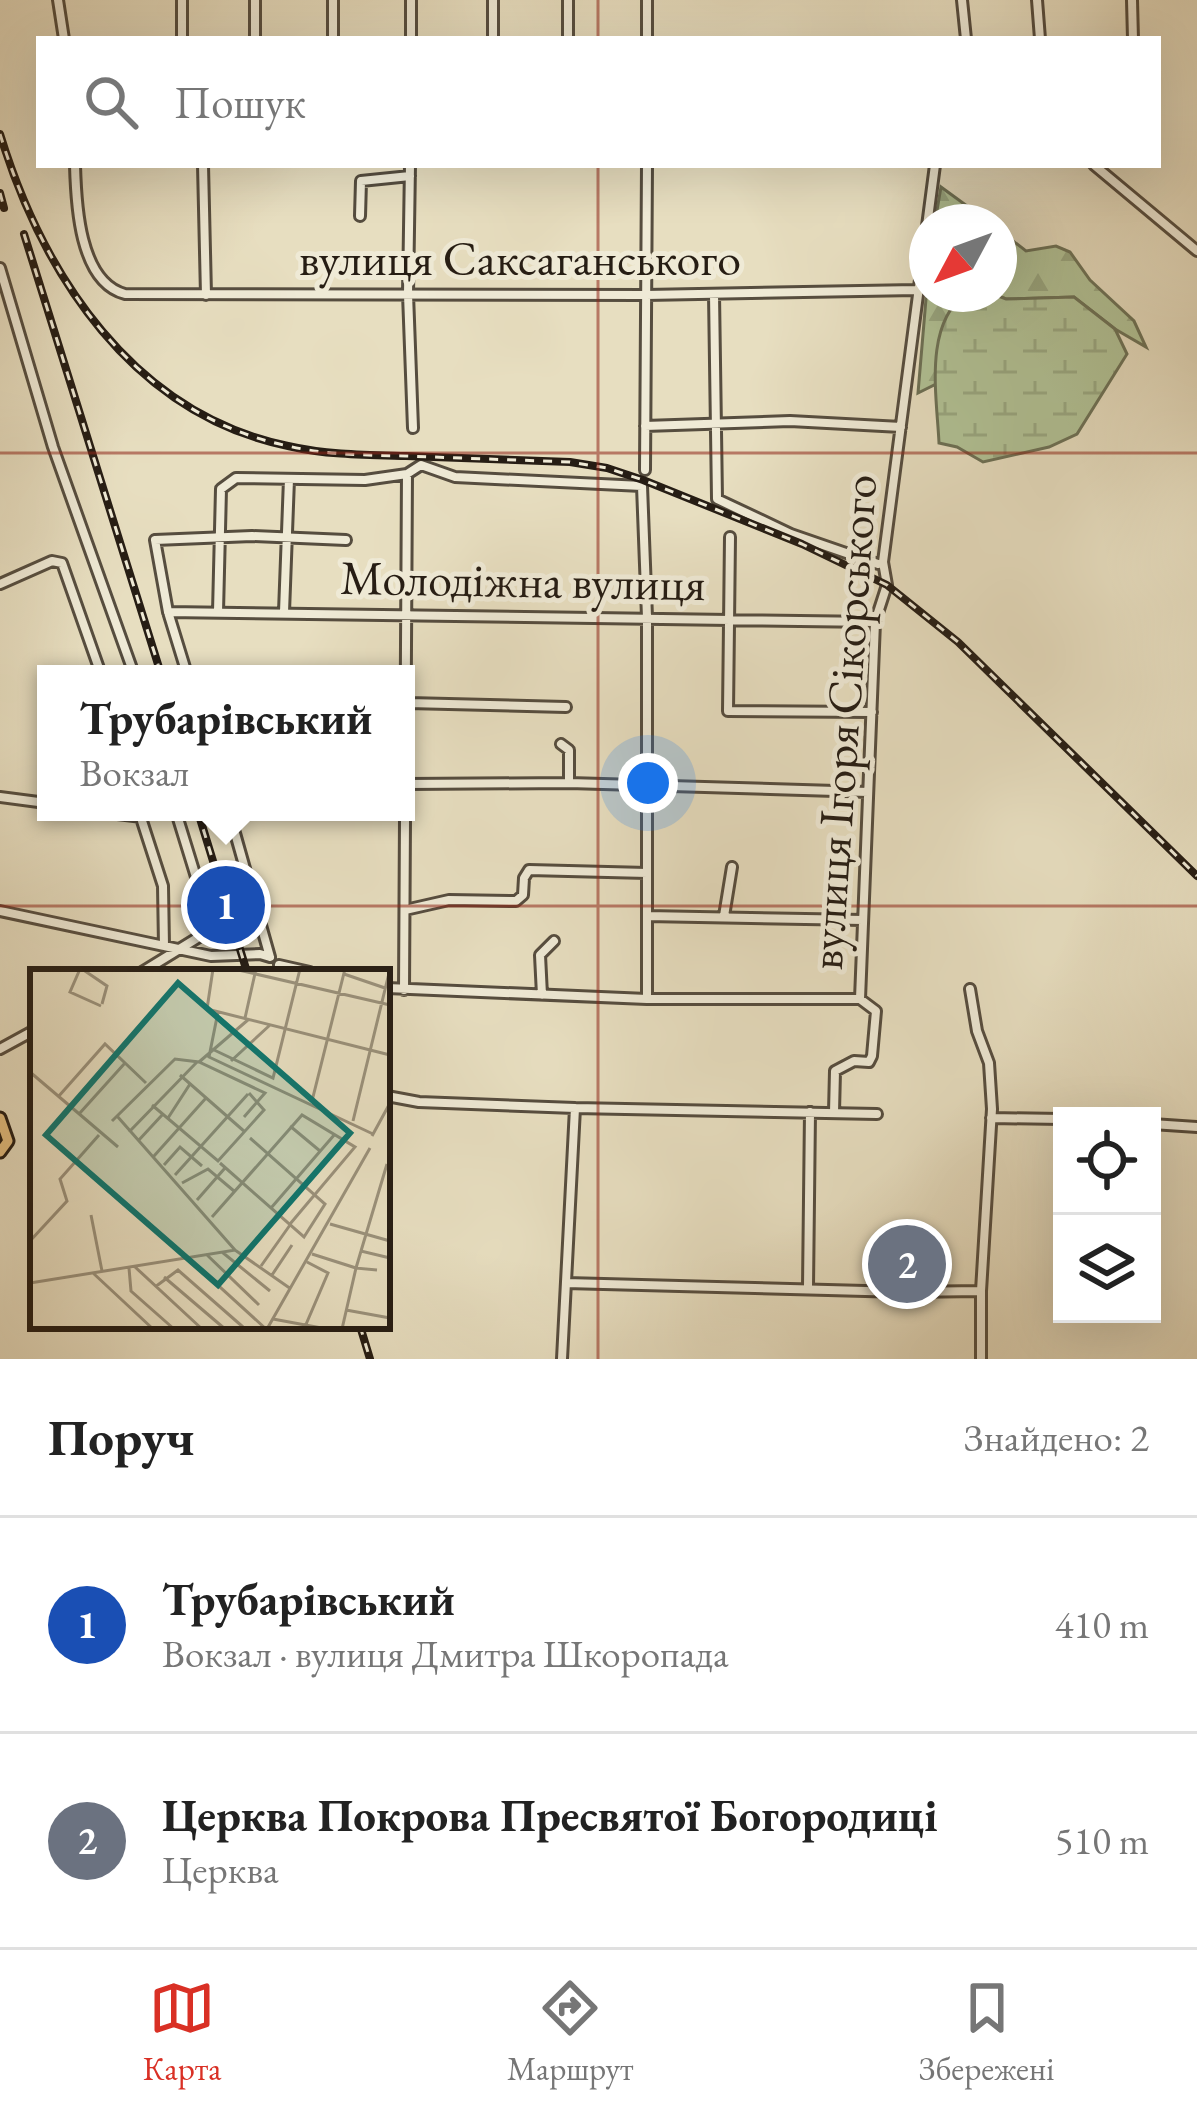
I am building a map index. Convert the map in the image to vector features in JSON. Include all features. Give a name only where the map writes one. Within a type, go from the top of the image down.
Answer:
[{"type":"main road","points":[[0,1118],[8,1141],[0,1152]]},
{"type":"street","points":[[58,0],[64,36]]},
{"type":"street","points":[[182,0],[182,36]]},
{"type":"street","points":[[255,0],[256,36]]},
{"type":"street","points":[[333,0],[334,36]]},
{"type":"street","points":[[411,0],[411,36]]},
{"type":"street","points":[[493,36],[494,0]]},
{"type":"street","points":[[568,0],[568,36]]},
{"type":"street","points":[[647,0],[647,36]]},
{"type":"street","points":[[962,0],[966,36]]},
{"type":"street","points":[[1037,0],[1040,36]]},
{"type":"street","points":[[1132,0],[1133,36]]},
{"type":"street","name":"вулиця Саксаганського","points":[[75,168],[76,213],[86,249],[107,284],[125,294],[909,290]]},
{"type":"street","points":[[203,168],[206,295]]},
{"type":"street","points":[[645,470],[647,168]]},
{"type":"street","name":"вулиця Ігоря Сікорського","points":[[929,204],[935,168]]},
{"type":"street","points":[[360,216],[361,181],[410,170],[413,428]]},
{"type":"street","points":[[1107,170],[1197,250]]},
{"type":"street","points":[[0,268],[4,295],[53,447],[131,665]]},
{"type":"street","points":[[714,294],[716,499],[808,541],[883,562]]},
{"type":"street","name":"вулиця Ігоря Сікорського","points":[[834,1112],[835,1071],[854,1061],[869,1062],[872,1056],[876,1011],[860,999],[875,622],[886,585],[883,562],[914,312]]},
{"type":"street","points":[[645,426],[716,422],[901,427]]},
{"type":"street","points":[[218,612],[220,489],[236,478],[365,480],[407,474],[421,465],[455,477],[642,486],[647,617],[647,999]]},
{"type":"street","points":[[407,474],[408,665]]},
{"type":"street","points":[[284,613],[289,478]]},
{"type":"street","points":[[730,536],[730,714],[872,712]]},
{"type":"street","points":[[184,665],[155,540],[346,540]]},
{"type":"street","points":[[0,584],[52,561],[62,563],[98,665]]},
{"type":"street","name":"Молодіжна вулиця","points":[[169,612],[875,622]]},
{"type":"street","points":[[415,703],[566,706]]},
{"type":"street","points":[[568,746],[569,783]]},
{"type":"street","points":[[415,784],[569,783],[868,792]]},
{"type":"street","points":[[0,796],[37,802]]},
{"type":"street","points":[[145,821],[163,886],[164,946]]},
{"type":"street","points":[[147,969],[212,928],[179,821]]},
{"type":"street","points":[[232,821],[270,957]]},
{"type":"street","points":[[404,990],[406,821]]},
{"type":"street","points":[[724,916],[732,868]]},
{"type":"street","points":[[405,910],[449,900],[516,901],[523,895],[529,870],[647,874]]},
{"type":"street","points":[[0,911],[211,956],[260,954],[281,968]]},
{"type":"street","points":[[647,916],[863,920]]},
{"type":"street","points":[[542,995],[540,955],[554,941]]},
{"type":"street","points":[[390,988],[647,999],[860,999]]},
{"type":"street","points":[[970,989],[977,1031],[989,1063],[992,1118],[980,1359]]},
{"type":"street","points":[[0,1049],[30,1033]]},
{"type":"street","points":[[390,1097],[419,1102],[575,1108],[877,1114]]},
{"type":"street","points":[[562,1359],[575,1108]]},
{"type":"street","points":[[808,1287],[810,1112]]},
{"type":"street","points":[[992,1118],[1053,1119]]},
{"type":"street","points":[[1161,1125],[1197,1127]]},
{"type":"street","points":[[566,1283],[981,1291]]},
{"type":"green space","points":[[941,187],[964,204],[938,204]]},
{"type":"green space","points":[[1017,244],[1026,251],[1056,246],[1070,252],[1090,280],[1134,321],[1146,347],[1115,329],[1074,297],[1017,299]]},
{"type":"green space","points":[[1074,297],[1115,329],[1127,354],[1077,434],[1049,447],[983,462],[939,443],[935,384],[943,324],[949,312],[1017,312],[1017,299]]},
{"type":"green space","points":[[925,312],[950,312],[939,347],[936,384],[918,393]]},
{"type":"railway","points":[[0,134],[41,238],[69,286],[102,331],[140,370],[184,404],[233,429],[317,451],[570,462],[607,468],[802,544],[887,585],[958,642],[1197,876]]},
{"type":"railway","points":[[0,193],[4,208]]},
{"type":"railway","points":[[24,234],[158,665]]},
{"type":"railway","points":[[201,821],[246,969]]},
{"type":"railway","points":[[361,1329],[370,1359]]},
{"type":"place","name":"Трубарівський","points":[[226,905]]},
{"type":"place","name":"Церква Покрова Пресвятої Богородиці","points":[[907,1264]]}]
